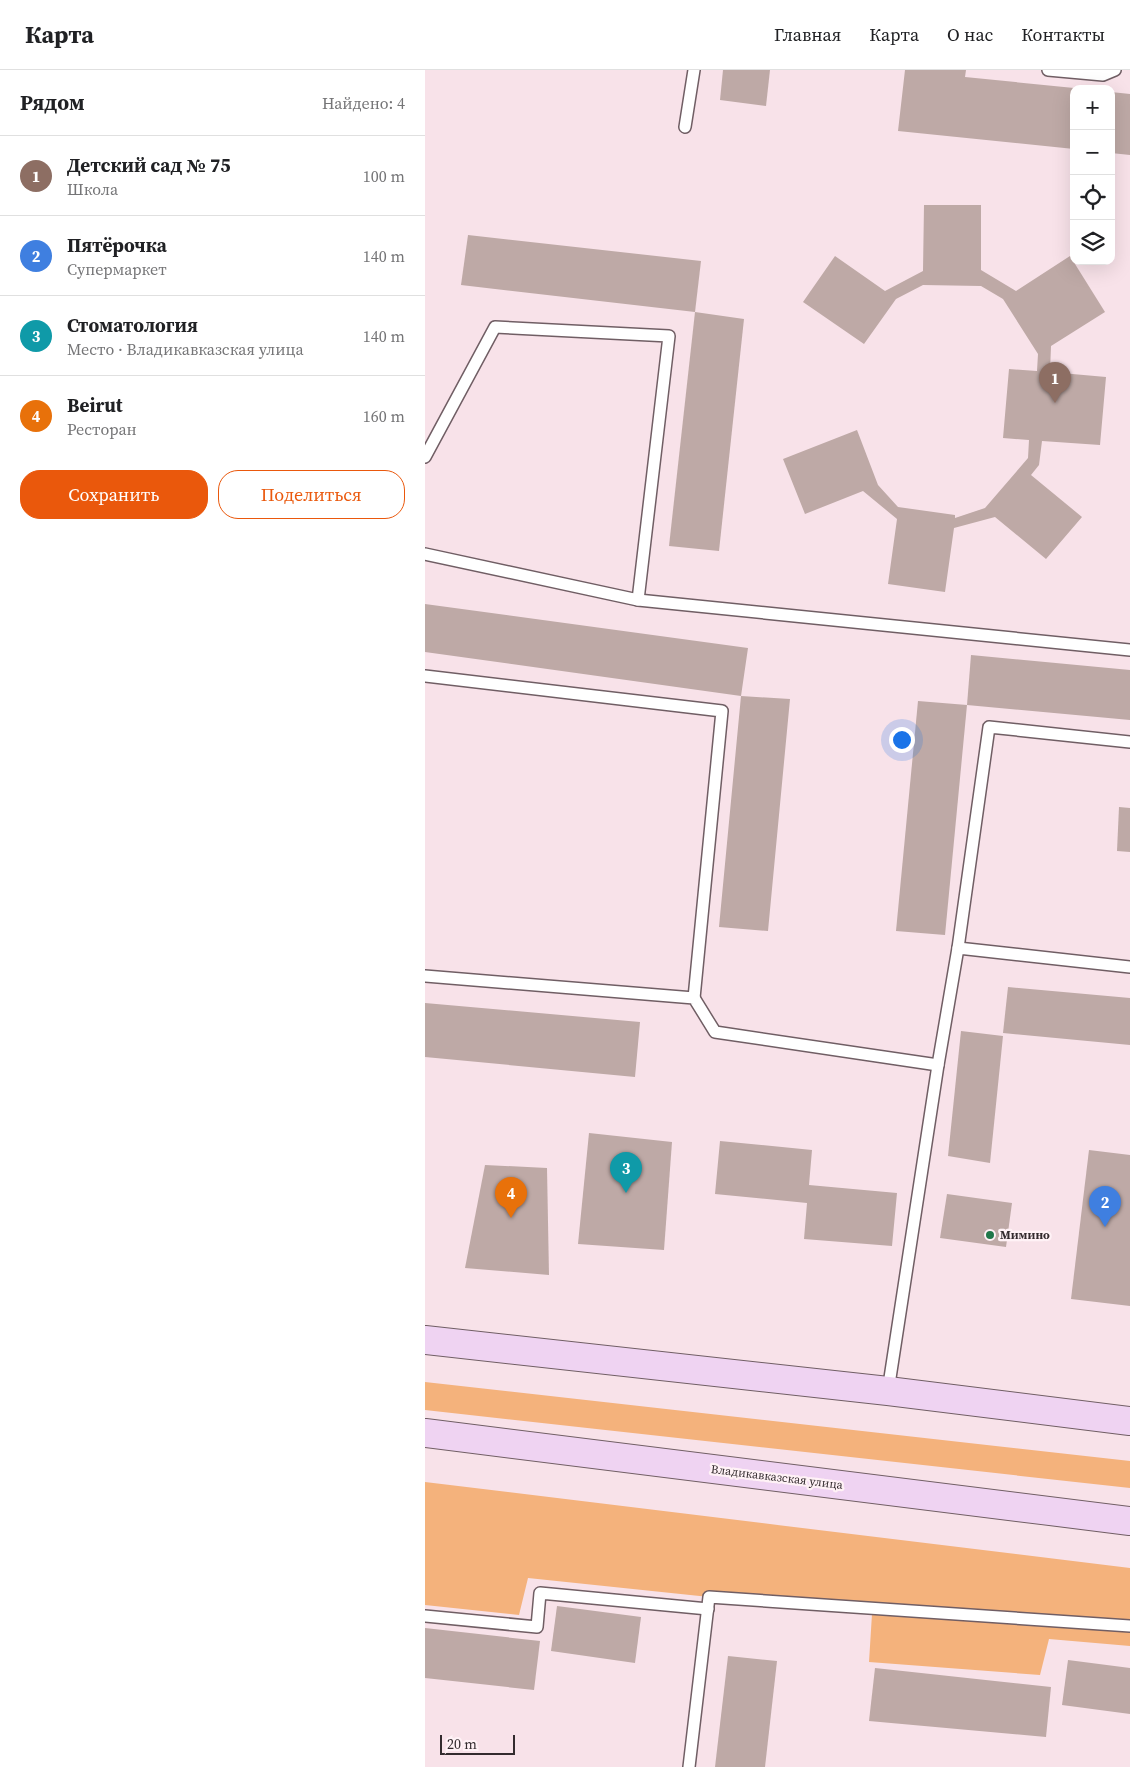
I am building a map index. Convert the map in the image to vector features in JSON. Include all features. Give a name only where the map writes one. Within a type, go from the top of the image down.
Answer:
[{"type":"main road","points":[[425,1340],[888,1391],[1130,1421]]},
{"type":"main road","name":"Владикавказская улица","points":[[425,1434],[1130,1521]]},
{"type":"lane","points":[[685,127],[694,70]]},
{"type":"lane","points":[[1048,70],[1103,76],[1115,70]]},
{"type":"lane","points":[[425,457],[495,327],[669,336],[638,600]]},
{"type":"lane","points":[[425,554],[638,600],[1130,650]]},
{"type":"lane","points":[[425,676],[722,710],[694,998],[715,1032],[938,1065]]},
{"type":"lane","points":[[888,1391],[958,948],[989,727],[1130,742]]},
{"type":"lane","points":[[958,948],[1130,967]]},
{"type":"lane","points":[[425,976],[694,998]]},
{"type":"lane","points":[[425,1616],[537,1627],[539,1593],[708,1610]]},
{"type":"lane","points":[[689,1767],[709,1597],[1130,1626]]},
{"type":"shaded area","points":[[425,1382],[1130,1461],[1130,1488],[425,1410]]},
{"type":"shaded area","points":[[425,1482],[1130,1568],[1130,1646],[1049,1639],[1040,1675],[869,1662],[872,1614],[528,1578],[519,1615],[425,1605]]},
{"type":"building","points":[[723,70],[770,70],[766,106],[720,100]]},
{"type":"building","points":[[905,70],[966,70],[965,77],[1070,88],[1070,149],[898,131]]},
{"type":"building","points":[[1115,92],[1130,94],[1130,155],[1115,153]]},
{"type":"building","points":[[924,205],[981,205],[981,270],[1016,291],[1070,256],[1070,265],[1076,265],[1105,312],[1051,346],[1050,372],[1106,377],[1100,445],[1042,441],[1039,465],[1031,475],[1082,517],[1046,559],[995,517],[954,528],[945,592],[888,584],[897,519],[863,491],[805,514],[783,459],[857,430],[878,485],[898,507],[955,515],[955,518],[985,508],[1028,458],[1029,440],[1003,438],[1009,369],[1037,371],[1038,354],[1003,299],[981,286],[923,285],[896,299],[864,344],[803,302],[835,256],[885,291],[923,271]]},
{"type":"building","points":[[468,235],[701,261],[695,312],[461,285]]},
{"type":"building","points":[[695,312],[744,319],[719,551],[669,546]]},
{"type":"building","points":[[425,604],[748,648],[741,696],[425,652]]},
{"type":"building","points":[[971,655],[1130,670],[1130,720],[967,705]]},
{"type":"building","points":[[741,696],[790,699],[768,931],[719,927]]},
{"type":"building","points":[[918,701],[967,705],[945,935],[896,931]]},
{"type":"building","points":[[1119,807],[1130,808],[1130,852],[1117,851]]},
{"type":"building","points":[[1008,987],[1130,998],[1130,1045],[1003,1033]]},
{"type":"building","points":[[425,1003],[640,1022],[635,1077],[425,1057]]},
{"type":"building","points":[[961,1031],[1003,1036],[990,1163],[948,1156]]},
{"type":"building","points":[[589,1133],[672,1142],[664,1250],[578,1244]]},
{"type":"building","points":[[720,1141],[812,1150],[809,1185],[897,1193],[892,1246],[804,1239],[807,1203],[715,1194]]},
{"type":"building","points":[[1089,1150],[1130,1155],[1130,1306],[1071,1299]]},
{"type":"building","points":[[485,1165],[547,1168],[549,1275],[465,1268]]},
{"type":"building","points":[[947,1194],[1012,1203],[1006,1247],[940,1238]]},
{"type":"building","points":[[557,1606],[641,1617],[635,1663],[551,1651]]},
{"type":"building","points":[[425,1628],[540,1641],[534,1690],[425,1678]]},
{"type":"building","points":[[728,1656],[777,1661],[765,1767],[715,1767]]},
{"type":"building","points":[[1068,1660],[1130,1668],[1130,1714],[1062,1705]]},
{"type":"building","points":[[875,1668],[1051,1687],[1046,1737],[869,1721]]},
{"type":"place","name":"Детский сад № 75","points":[[1055,403]]},
{"type":"place","name":"Стоматология","points":[[626,1193]]},
{"type":"place","name":"Beirut","points":[[511,1218]]},
{"type":"place","name":"Пятёрочка","points":[[1105,1227]]},
{"type":"place","name":"Мимино","points":[[990,1235]]}]
